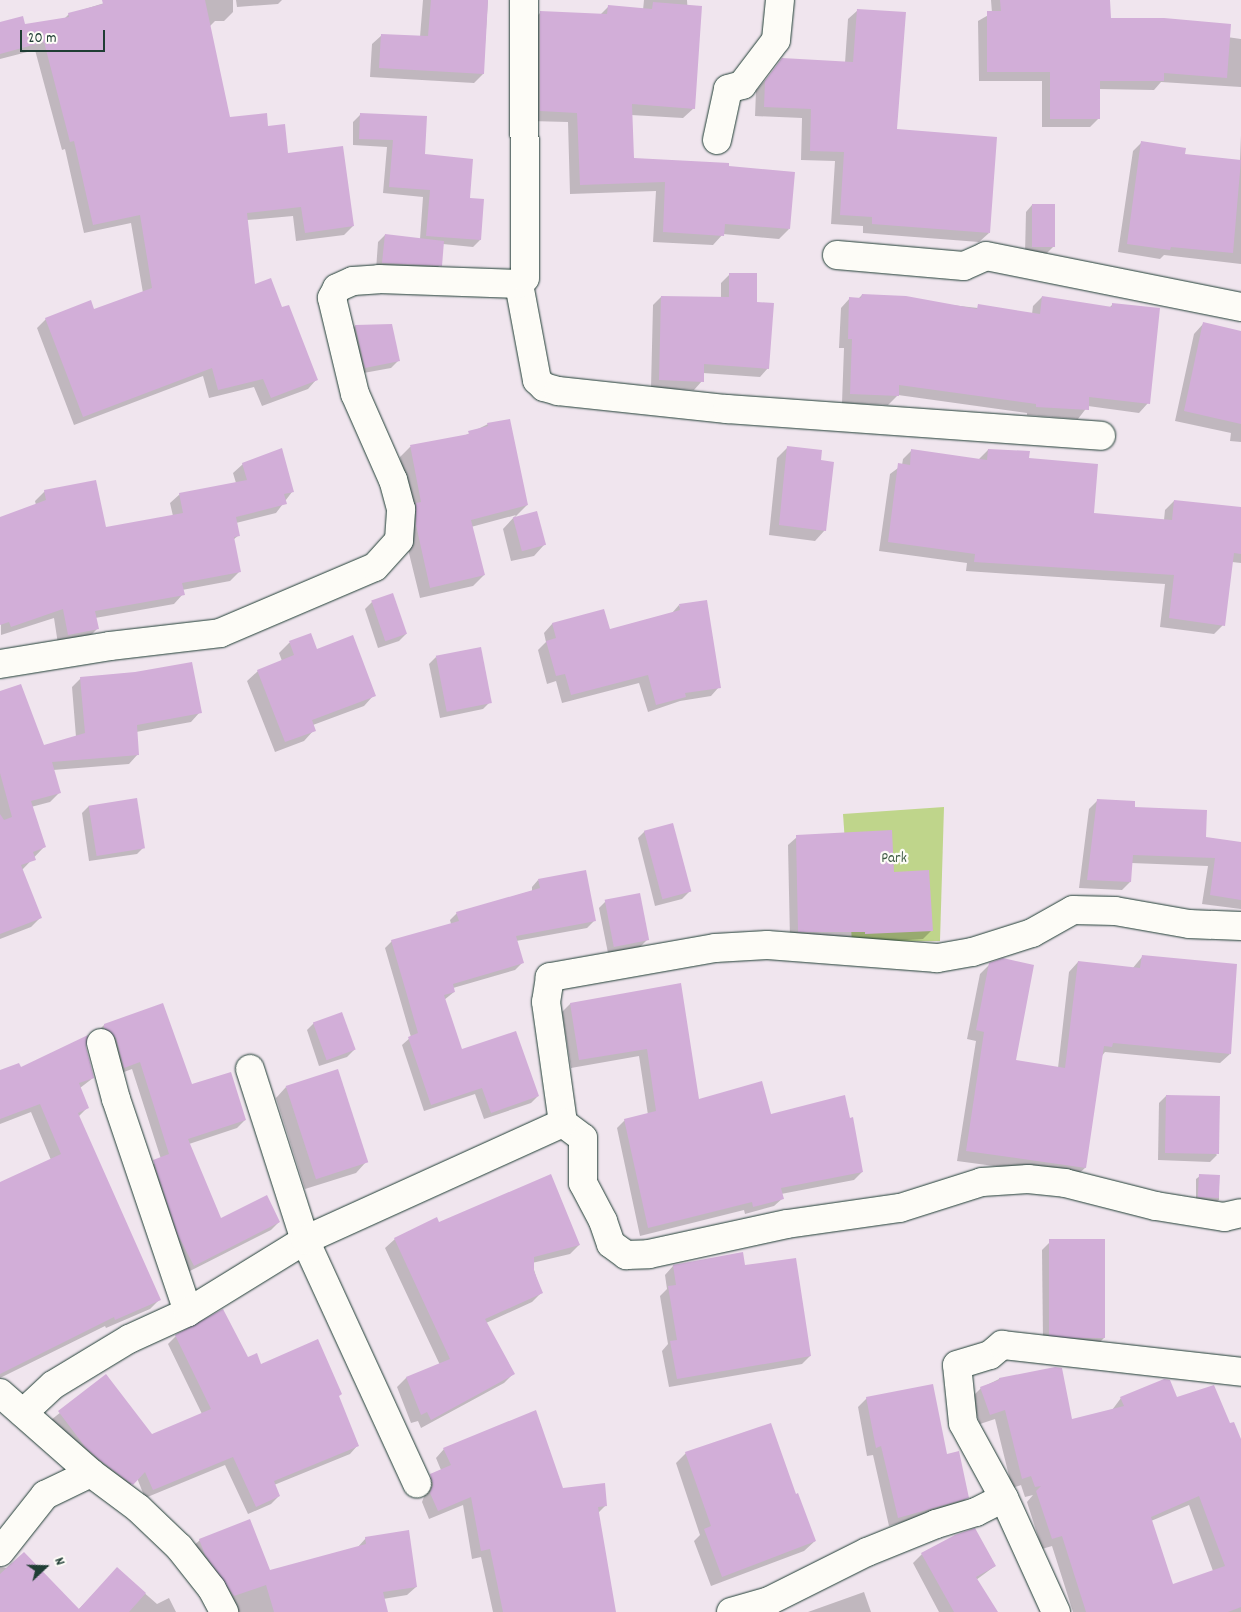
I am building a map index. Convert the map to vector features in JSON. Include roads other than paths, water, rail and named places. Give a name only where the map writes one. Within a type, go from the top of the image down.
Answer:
[{"type":"street","points":[[0,664],[110,646],[220,633],[374,567],[399,540],[402,509],[393,480],[355,394],[332,298],[338,288],[353,281],[379,279],[519,284],[525,278],[524,0]]},
{"type":"street","points":[[717,140],[728,89],[742,85],[776,40],[780,0]]},
{"type":"street","points":[[837,255],[964,266],[986,256],[1241,307]]},
{"type":"street","points":[[519,284],[537,380],[544,387],[558,391],[727,409],[1101,436]]},
{"type":"street","points":[[1241,926],[1189,924],[1115,912],[1073,910],[1032,933],[972,952],[938,958],[767,945],[650,958],[550,977],[546,1002],[563,1123],[583,1138],[583,1183],[603,1220],[611,1244],[626,1255],[649,1254],[787,1224],[900,1208],[982,1182],[1028,1178],[1065,1183],[1156,1206],[1224,1217],[1241,1213]]},
{"type":"street","points":[[101,1043],[116,1099],[188,1312]]},
{"type":"street","points":[[250,1068],[305,1240],[417,1484]]},
{"type":"street","points":[[24,1413],[53,1385],[129,1339],[188,1312],[305,1240],[563,1123]]},
{"type":"street","points":[[1056,1612],[1004,1498],[963,1422],[957,1365],[990,1355],[1002,1345],[1241,1372]]},
{"type":"street","points":[[0,1393],[91,1473],[138,1508],[179,1547],[212,1589],[224,1612]]},
{"type":"street","points":[[0,1552],[45,1495],[91,1473]]},
{"type":"street","points":[[731,1612],[769,1601],[867,1552],[936,1524],[976,1512],[1004,1498]]},
{"type":"park label","name":"Park","points":[[894,860]]}]
